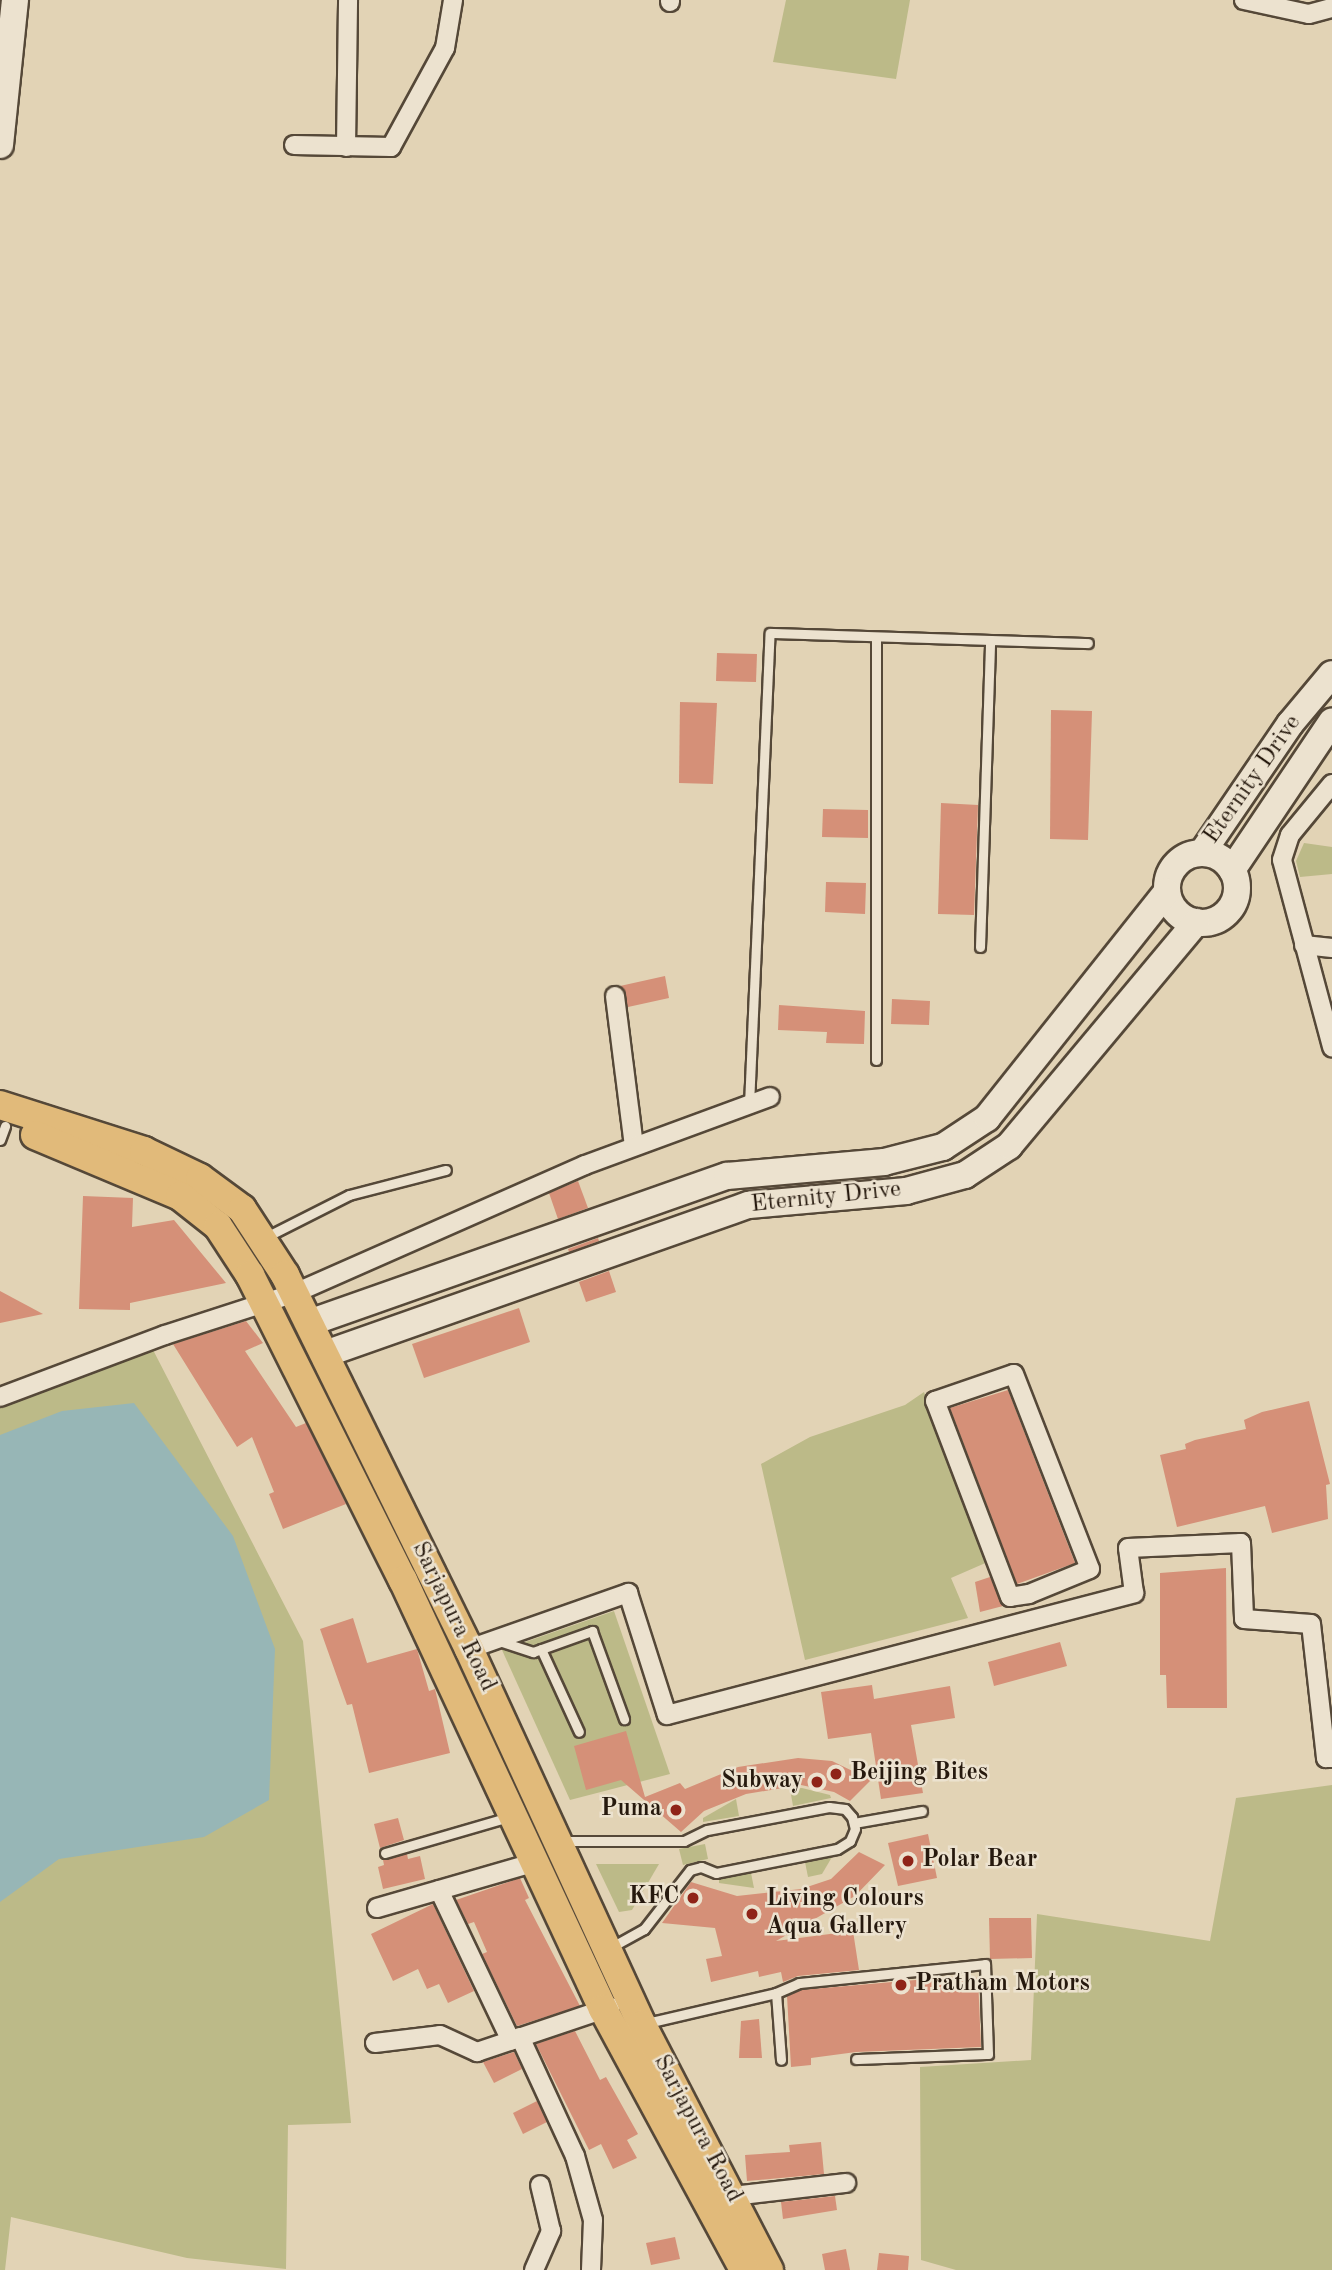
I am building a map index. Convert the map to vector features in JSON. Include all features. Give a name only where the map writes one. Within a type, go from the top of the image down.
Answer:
[{"type":"main road","name":"Sarjapura Road","points":[[1,1124],[144,1150],[200,1178],[242,1209],[295,1293],[325,1354],[482,1644],[558,1841],[636,2013],[769,2270]]},
{"type":"main road","name":"Sarjapura Road","points":[[1,1124],[130,1171],[180,1196],[218,1226],[265,1303],[398,1568],[603,2009],[744,2270]]},
{"type":"street","points":[[0,145],[15,0]]},
{"type":"street","points":[[346,147],[348,0]]},
{"type":"street","points":[[294,145],[384,148],[397,140],[445,48],[453,0]]},
{"type":"street","points":[[1244,0],[1309,14],[1332,8]]},
{"type":"street","name":"Eternity Drive","points":[[309,1322],[727,1176],[884,1162],[943,1147],[987,1118],[1167,892],[1172,870],[1180,862],[1202,853],[1290,724],[1332,674]]},
{"type":"street","name":"Eternity Drive","points":[[1232,870],[1332,721]]},
{"type":"street","points":[[1332,784],[1290,835],[1283,851],[1304,945],[1332,1047]]},
{"type":"street","name":"Eternity Drive","points":[[325,1354],[749,1205],[906,1191],[965,1175],[1009,1146],[1196,922],[1218,920],[1234,904],[1237,892],[1232,870],[1224,861],[1202,853]]},
{"type":"street","points":[[1167,892],[1176,912],[1196,922]]},
{"type":"street","points":[[1304,945],[1332,948]]},
{"type":"street","points":[[615,996],[635,1146]]},
{"type":"street","points":[[0,1397],[165,1335],[295,1293],[635,1146],[770,1097]]},
{"type":"street","points":[[1013,1374],[1090,1569],[1053,1584],[1010,1597],[935,1401],[1013,1374]]},
{"type":"street","points":[[482,1644],[628,1593],[667,1715],[1134,1592],[1128,1548],[1241,1543],[1244,1619],[1311,1624],[1326,1758],[1332,1758]]},
{"type":"street","points":[[1053,1584],[1063,1611]]},
{"type":"street","points":[[377,1908],[536,1862]]},
{"type":"street","points":[[439,1890],[575,2156],[593,2220],[591,2270]]},
{"type":"street","points":[[375,2043],[440,2035],[477,2052],[603,2009],[636,2013]]},
{"type":"street","points":[[733,2196],[846,2183]]},
{"type":"street","points":[[534,2270],[551,2231],[540,2185]]},
{"type":"lane","points":[[749,1106],[770,634],[1088,643]]},
{"type":"lane","points":[[876,637],[876,1060]]},
{"type":"lane","points":[[980,947],[990,640]]},
{"type":"lane","points":[[262,1239],[349,1195],[446,1170]]},
{"type":"lane","points":[[482,1644],[533,1652],[592,1631],[624,1719]]},
{"type":"lane","points":[[541,1649],[579,1732]]},
{"type":"lane","points":[[558,1841],[684,1841],[707,1829],[829,1807],[845,1809],[854,1823],[850,1842],[837,1849],[716,1872],[701,1867],[690,1870],[644,1929],[607,1949]]},
{"type":"lane","points":[[854,1823],[922,1811]]},
{"type":"lane","points":[[385,1853],[514,1816]]},
{"type":"lane","points":[[636,2013],[776,1993],[799,1983],[985,1964],[988,2054],[856,2059]]},
{"type":"lane","points":[[776,1993],[781,2060]]},
{"type":"shaded area","points":[[786,0],[910,0],[896,79],[773,62]]},
{"type":"shaded area","points":[[1304,843],[1332,847],[1332,874],[1300,877],[1296,861]]},
{"type":"shaded area","points":[[151,1346],[303,1641],[351,2123],[288,2125],[286,2269],[187,2258],[11,2217],[5,2270],[0,2270],[0,1402]]},
{"type":"shaded area","points":[[924,1392],[990,1561],[951,1578],[968,1618],[805,1660],[761,1464],[810,1437],[905,1405]]},
{"type":"shaded area","points":[[614,1611],[670,1774],[570,1800],[502,1650]]},
{"type":"shaded area","points":[[1332,1785],[1332,2270],[956,2270],[921,2260],[920,2067],[1031,2060],[1037,1914],[1210,1941],[1236,1798]]},
{"type":"shaded area","points":[[802,1788],[830,1795],[831,1798],[793,1806],[790,1789]]},
{"type":"shaded area","points":[[736,1799],[739,1816],[703,1822],[703,1818]]},
{"type":"shaded area","points":[[705,1844],[708,1859],[683,1865],[679,1849]]},
{"type":"shaded area","points":[[832,1857],[822,1874],[808,1877],[805,1862]]},
{"type":"shaded area","points":[[596,1864],[659,1864],[632,1910],[619,1912]]},
{"type":"shaded area","points":[[751,1873],[754,1888],[719,1883],[719,1879]]},
{"type":"water","points":[[134,1403],[233,1536],[275,1649],[269,1800],[204,1837],[59,1859],[0,1902],[0,1435],[62,1411]]},
{"type":"building","points":[[717,653],[757,654],[756,682],[716,681]]},
{"type":"building","points":[[680,702],[717,703],[713,784],[679,783]]},
{"type":"building","points":[[1051,710],[1092,711],[1088,840],[1050,839]]},
{"type":"building","points":[[941,803],[978,805],[974,915],[938,914]]},
{"type":"building","points":[[823,809],[868,810],[868,838],[822,837]]},
{"type":"building","points":[[826,882],[866,883],[865,914],[825,912]]},
{"type":"building","points":[[665,976],[669,998],[628,1007],[620,986]]},
{"type":"building","points":[[892,999],[930,1001],[929,1025],[891,1024]]},
{"type":"building","points":[[779,1005],[865,1011],[864,1044],[826,1043],[827,1032],[778,1030]]},
{"type":"building","points":[[578,1181],[588,1208],[558,1219],[549,1193]]},
{"type":"building","points":[[83,1196],[133,1198],[132,1227],[174,1220],[226,1283],[130,1303],[130,1310],[79,1309]]},
{"type":"building","points":[[598,1238],[599,1241],[569,1252],[568,1249]]},
{"type":"building","points":[[609,1271],[616,1292],[586,1302],[579,1282]]},
{"type":"building","points":[[0,1291],[43,1314],[0,1323]]},
{"type":"building","points":[[519,1308],[530,1342],[424,1378],[412,1344]]},
{"type":"building","points":[[246,1321],[263,1343],[245,1351],[296,1427],[306,1423],[346,1504],[283,1529],[269,1494],[274,1492],[252,1437],[237,1447],[173,1344]]},
{"type":"building","points":[[1008,1390],[1075,1563],[1017,1584],[950,1408]]},
{"type":"building","points":[[1309,1401],[1330,1484],[1326,1485],[1328,1519],[1272,1533],[1265,1506],[1177,1527],[1160,1455],[1186,1449],[1185,1444],[1195,1440],[1246,1429],[1244,1420],[1262,1412]]},
{"type":"building","points":[[1226,1568],[1227,1708],[1167,1708],[1166,1675],[1160,1675],[1160,1573]]},
{"type":"building","points":[[990,1577],[1003,1606],[980,1612],[975,1582]]},
{"type":"building","points":[[353,1618],[367,1663],[417,1649],[429,1691],[435,1689],[450,1753],[369,1773],[352,1704],[347,1705],[320,1629]]},
{"type":"building","points":[[1060,1642],[1067,1666],[994,1686],[988,1662]]},
{"type":"building","points":[[872,1685],[874,1699],[950,1686],[955,1718],[911,1725],[923,1793],[881,1799],[871,1733],[828,1739],[821,1692]]},
{"type":"building","points":[[626,1731],[645,1797],[680,1783],[685,1789],[738,1767],[798,1758],[832,1761],[871,1780],[850,1801],[834,1792],[801,1785],[746,1794],[704,1811],[681,1832],[621,1780],[586,1790],[574,1746]]},
{"type":"building","points":[[398,1818],[404,1840],[380,1848],[374,1824]]},
{"type":"building","points":[[928,1834],[937,1878],[898,1886],[888,1843]]},
{"type":"building","points":[[859,1852],[885,1865],[855,1896],[776,1941],[853,1931],[859,1970],[798,1976],[783,1982],[781,1972],[759,1977],[758,1971],[711,1982],[706,1959],[722,1956],[715,1928],[662,1923],[691,1882],[737,1896],[801,1889],[831,1879]]},
{"type":"building","points":[[407,1854],[408,1859],[420,1856],[425,1879],[383,1889],[378,1867],[384,1865],[383,1860]]},
{"type":"building","points":[[520,1878],[529,1898],[525,1900],[580,2006],[517,2026],[482,1954],[487,1952],[474,1922],[468,1924],[456,1900]]},
{"type":"building","points":[[433,1904],[474,1991],[448,2003],[439,1984],[427,1989],[418,1969],[393,1981],[371,1934]]},
{"type":"building","points":[[989,1918],[1031,1918],[1032,1958],[990,1959]]},
{"type":"building","points":[[961,1976],[978,1978],[981,2047],[856,2052],[811,2058],[811,2065],[791,2067],[787,1996],[801,1990]]},
{"type":"building","points":[[759,2019],[762,2058],[739,2058],[741,2021]]},
{"type":"building","points":[[575,2031],[600,2080],[606,2077],[638,2134],[627,2140],[637,2158],[613,2169],[601,2144],[589,2150],[536,2044]]},
{"type":"building","points":[[514,2052],[522,2069],[494,2083],[483,2062]]},
{"type":"building","points":[[537,2101],[547,2122],[523,2134],[513,2113]]},
{"type":"building","points":[[821,2142],[824,2174],[747,2181],[745,2155],[790,2152],[789,2145]]},
{"type":"building","points":[[835,2196],[837,2210],[783,2219],[781,2202]]},
{"type":"building","points":[[675,2237],[680,2259],[651,2265],[646,2243]]},
{"type":"building","points":[[846,2249],[850,2270],[825,2270],[822,2254]]},
{"type":"building","points":[[879,2253],[909,2256],[908,2270],[877,2270]]},
{"type":"place","name":"Beijing Bites","points":[[836,1774]]},
{"type":"place","name":"Subway","points":[[817,1782]]},
{"type":"place","name":"Puma","points":[[676,1810]]},
{"type":"place","name":"Polar Bear","points":[[908,1861]]},
{"type":"place","name":"KFC","points":[[693,1898]]},
{"type":"place","name":"Living Colours Aqua Gallery","points":[[752,1914]]},
{"type":"place","name":"Pratham Motors","points":[[901,1985]]}]
